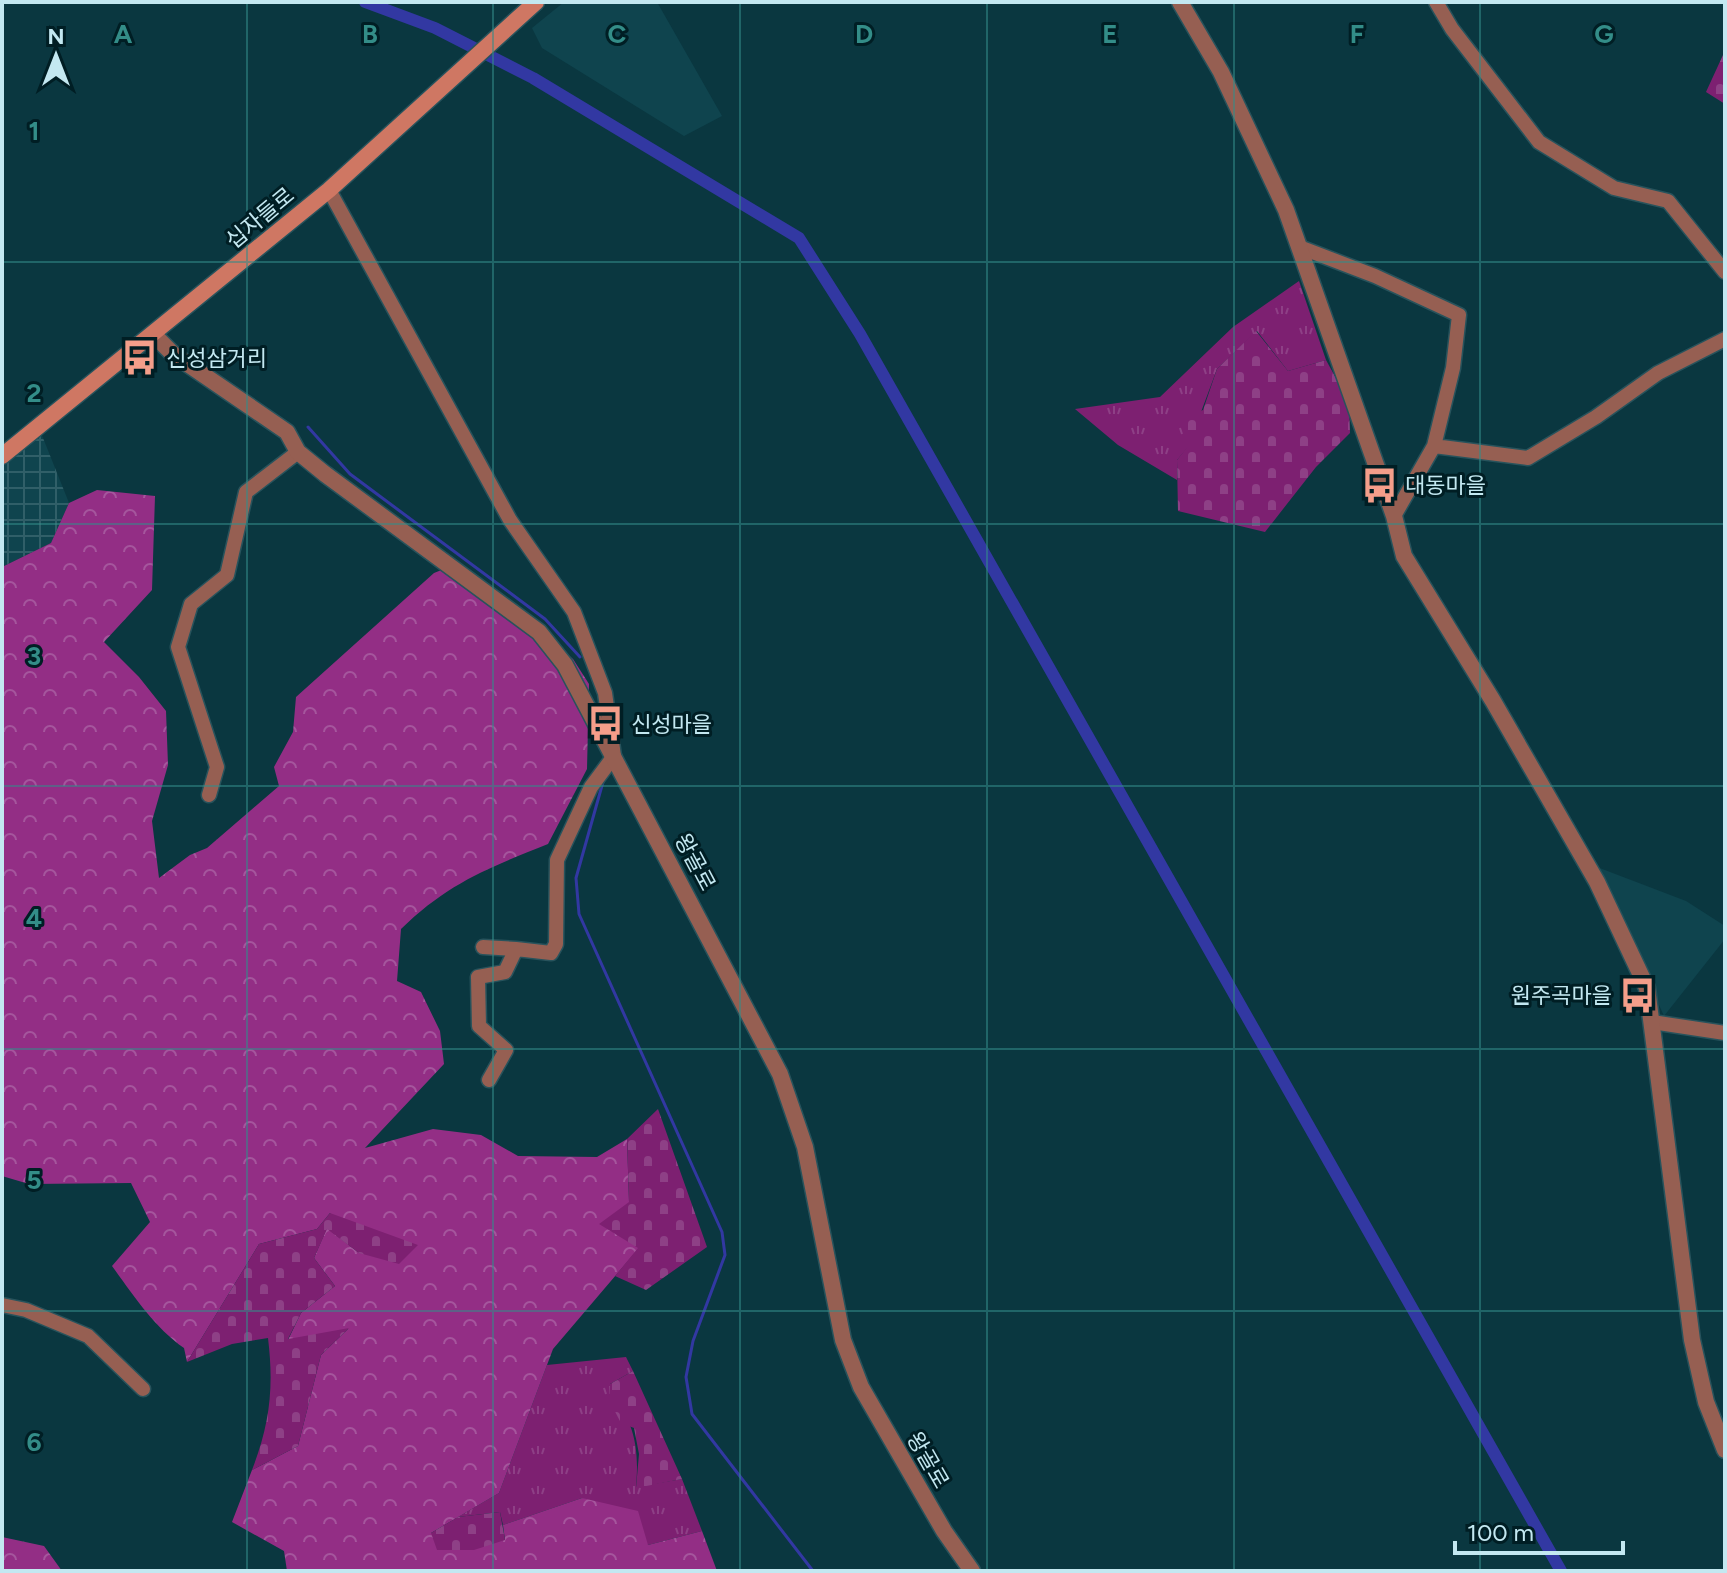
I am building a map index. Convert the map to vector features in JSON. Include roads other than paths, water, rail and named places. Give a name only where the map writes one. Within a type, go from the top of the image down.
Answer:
[{"type":"main road","name":"십자들로","points":[[2,456],[329,190],[536,2]]},
{"type":"street","points":[[1180,2],[1221,72],[1302,248],[1394,516],[1404,556],[1493,701],[1616,917],[1647,988],[1692,1340],[1706,1402],[1725,1450]]},
{"type":"street","points":[[1436,2],[1452,29],[1539,142],[1614,188],[1668,201],[1725,272]]},
{"type":"street","points":[[329,190],[510,520],[574,612],[605,693],[614,756],[591,787],[557,860],[556,944],[551,953],[483,947]]},
{"type":"street","points":[[1302,248],[1375,276],[1459,315],[1453,368],[1434,446],[1394,516]]},
{"type":"street","name":"왕골로","points":[[154,335],[173,354],[287,432],[298,452],[539,632],[565,665],[780,1074],[805,1147],[843,1340],[861,1387],[944,1531],[972,1571]]},
{"type":"street","points":[[1434,446],[1528,458],[1596,417],[1658,373],[1725,339]]},
{"type":"street","points":[[209,795],[217,767],[178,647],[191,604],[227,575],[246,492],[298,452]]},
{"type":"street","points":[[489,1080],[506,1050],[479,1026],[478,977],[505,972],[516,949]]},
{"type":"street","points":[[1652,1022],[1725,1033]]},
{"type":"street","points":[[2,1305],[26,1310],[88,1336],[143,1389]]},
{"type":"waterway","points":[[365,2],[435,28],[533,78],[799,238],[860,334],[1561,1571]]},
{"type":"waterway","points":[[308,427],[350,474],[545,619],[580,657]]},
{"type":"waterway","points":[[603,782],[576,878],[579,914],[722,1232],[725,1255],[693,1341],[686,1377],[692,1414],[813,1571]]},
{"type":"place","name":"신성삼거리","points":[[140,358]]},
{"type":"place","name":"대동마을","points":[[1379,485]]},
{"type":"place","name":"신성마을","points":[[605,724]]},
{"type":"place","name":"원주곡마을","points":[[1638,995]]}]
